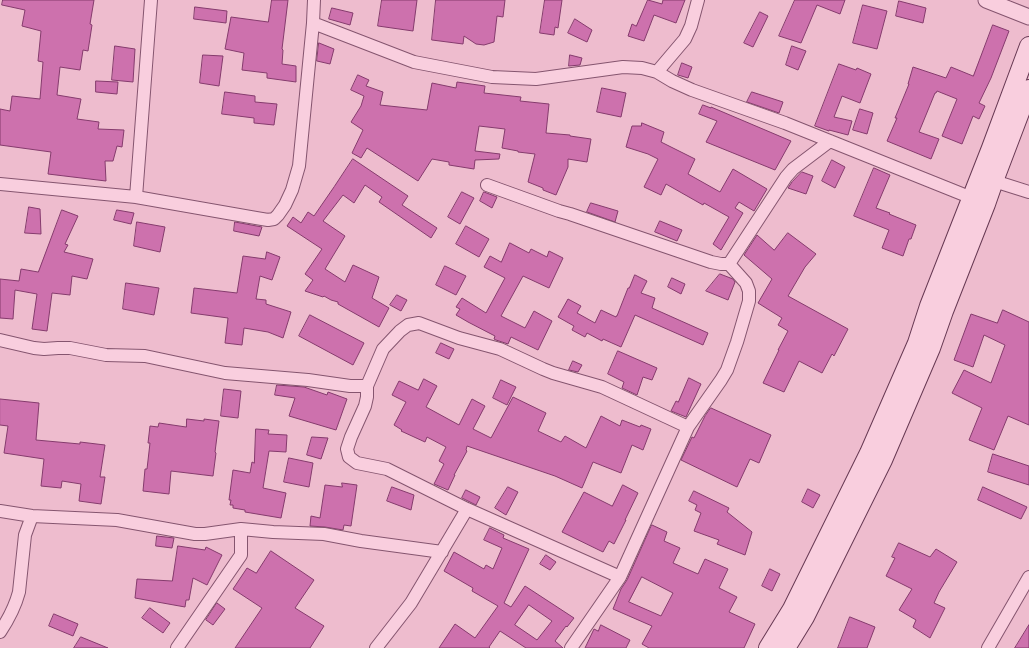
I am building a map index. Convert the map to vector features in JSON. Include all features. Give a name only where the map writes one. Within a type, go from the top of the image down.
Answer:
[{"type":"main road","points":[[768,648],[792,609],[869,454],[917,343],[929,306],[972,198],[1029,46]]},
{"type":"main road","points":[[786,648],[805,617],[883,460],[931,348],[1029,89]]},
{"type":"street","points":[[136,197],[151,0]]},
{"type":"street","points":[[0,184],[136,197],[268,220],[274,219],[285,205],[292,190],[299,166],[314,0]]},
{"type":"street","points":[[658,72],[684,39],[691,26],[698,0]]},
{"type":"street","points":[[986,0],[1029,17]]},
{"type":"street","points":[[313,23],[414,62],[492,78],[536,79],[624,67],[642,68],[658,72],[672,81],[692,90],[785,123],[972,198]]},
{"type":"street","points":[[729,264],[786,177],[793,169],[830,141]]},
{"type":"street","points":[[994,181],[1029,192]]},
{"type":"street","points":[[487,185],[711,262],[729,264],[746,283],[749,290],[750,301],[727,370],[688,427],[620,577],[571,648]]},
{"type":"street","points":[[620,577],[468,509],[387,469],[358,463],[349,457],[347,449],[365,406],[368,386],[382,349],[408,324],[419,323],[459,338],[500,349],[548,371],[602,387],[688,427]]},
{"type":"street","points":[[0,340],[34,348],[70,348],[106,355],[145,356],[225,373],[308,380],[350,386],[368,386]]},
{"type":"street","points":[[376,648],[411,603],[468,509]]},
{"type":"street","points":[[0,511],[32,516],[117,520],[195,534],[241,529],[324,534],[361,541],[442,552]]},
{"type":"street","points":[[0,632],[10,617],[17,601],[25,535],[32,516]]},
{"type":"street","points":[[177,648],[241,555],[241,529]]},
{"type":"street","points":[[988,648],[1029,577]]},
{"type":"building","points":[[3,0],[94,0],[88,51],[83,50],[80,70],[60,67],[57,95],[81,99],[77,119],[99,122],[98,129],[124,130],[122,147],[117,146],[113,161],[105,161],[106,181],[48,174],[51,152],[0,145],[0,109],[10,111],[12,96],[40,99],[43,62],[38,61],[41,31],[22,26],[25,10],[2,5]]},
{"type":"building","points":[[272,0],[288,0],[282,49],[282,64],[296,66],[296,82],[267,78],[267,73],[242,70],[244,53],[225,49],[231,17],[268,22]]},
{"type":"building","points":[[382,0],[417,0],[413,31],[378,26]]},
{"type":"building","points":[[436,0],[505,0],[503,17],[497,16],[494,42],[484,45],[476,44],[464,36],[463,44],[432,40]]},
{"type":"building","points":[[545,0],[562,0],[558,28],[555,27],[554,35],[540,33]]},
{"type":"building","points":[[648,0],[662,4],[663,0],[685,0],[676,23],[654,15],[644,41],[628,36],[632,24],[636,26]]},
{"type":"building","points":[[795,0],[845,0],[840,14],[817,5],[801,43],[779,36]]},
{"type":"building","points":[[899,1],[926,8],[923,23],[896,16]]},
{"type":"building","points":[[863,5],[887,11],[877,49],[853,43]]},
{"type":"building","points":[[195,7],[227,11],[226,23],[194,19]]},
{"type":"building","points":[[332,8],[353,13],[350,25],[329,19]]},
{"type":"building","points":[[760,12],[768,16],[753,47],[744,43]]},
{"type":"building","points":[[575,19],[592,30],[587,42],[568,33]]},
{"type":"building","points":[[993,25],[1009,31],[991,78],[979,103],[985,106],[979,119],[973,116],[962,144],[942,136],[957,99],[937,91],[919,132],[939,139],[931,159],[887,141],[909,84],[913,67],[946,78],[951,67],[973,76]]},
{"type":"building","points":[[319,43],[334,49],[330,64],[317,61]]},
{"type":"building","points":[[115,46],[135,49],[133,82],[112,80]]},
{"type":"building","points":[[792,46],[806,51],[798,70],[786,65]]},
{"type":"building","points":[[203,55],[223,56],[219,86],[200,83]]},
{"type":"building","points":[[570,55],[582,58],[580,65],[569,66]]},
{"type":"building","points":[[682,63],[692,67],[688,78],[678,75]]},
{"type":"building","points":[[839,64],[856,70],[857,68],[871,74],[860,103],[842,96],[834,117],[852,121],[848,135],[815,126]]},
{"type":"building","points":[[358,75],[369,80],[366,86],[383,92],[380,105],[427,110],[432,83],[456,88],[457,82],[485,86],[484,93],[521,97],[520,101],[549,104],[546,133],[591,139],[587,162],[568,159],[568,167],[556,195],[528,182],[535,154],[502,148],[505,129],[479,126],[475,151],[500,154],[499,159],[475,160],[474,169],[449,165],[449,162],[432,159],[418,181],[367,148],[361,158],[352,153],[363,130],[351,122],[361,106],[364,96],[351,90]]},
{"type":"building","points":[[96,81],[118,82],[117,94],[96,92]]},
{"type":"building","points":[[602,88],[626,93],[621,117],[597,112]]},
{"type":"building","points":[[225,92],[255,96],[255,102],[277,104],[274,125],[254,123],[254,118],[222,114]]},
{"type":"building","points":[[752,92],[783,102],[779,113],[747,102]]},
{"type":"building","points":[[703,105],[791,141],[775,170],[706,142],[717,121],[699,114]]},
{"type":"building","points":[[860,109],[873,113],[867,134],[853,130]]},
{"type":"building","points":[[642,123],[664,132],[661,142],[695,159],[688,174],[720,192],[733,169],[767,189],[754,211],[739,202],[735,208],[743,213],[721,250],[713,244],[729,217],[704,203],[703,205],[666,184],[661,195],[644,187],[658,159],[626,147],[632,126],[641,126]]},
{"type":"building","points":[[353,159],[408,196],[402,205],[437,228],[431,238],[379,202],[382,197],[365,185],[354,203],[343,195],[323,221],[345,236],[325,269],[345,282],[353,265],[379,277],[372,298],[389,308],[379,327],[338,304],[338,302],[324,296],[323,297],[305,291],[313,280],[305,274],[322,249],[287,226],[293,217],[301,223],[308,212],[314,216]]},
{"type":"building","points":[[832,160],[845,167],[835,188],[822,181]]},
{"type":"building","points":[[874,168],[890,175],[876,208],[916,225],[903,256],[882,248],[889,230],[854,216]]},
{"type":"building","points":[[802,172],[813,176],[806,194],[788,188]]},
{"type":"building","points":[[462,192],[474,198],[460,224],[448,217]]},
{"type":"building","points":[[484,192],[497,197],[492,208],[480,201]]},
{"type":"building","points":[[591,203],[618,211],[615,222],[587,212]]},
{"type":"building","points":[[29,207],[40,209],[41,234],[25,233]]},
{"type":"building","points":[[62,210],[78,216],[65,244],[68,245],[64,252],[93,259],[87,279],[72,276],[70,295],[52,293],[47,331],[32,329],[37,294],[15,290],[13,319],[0,318],[0,279],[19,281],[21,269],[38,272]]},
{"type":"building","points":[[117,210],[134,213],[131,224],[114,220]]},
{"type":"building","points":[[660,221],[682,230],[677,241],[655,232]]},
{"type":"building","points":[[137,222],[165,227],[160,252],[134,246]]},
{"type":"building","points":[[235,222],[262,227],[259,236],[234,231]]},
{"type":"building","points":[[466,226],[489,239],[479,257],[456,244]]},
{"type":"building","points":[[788,233],[816,254],[805,267],[788,296],[848,329],[834,356],[832,354],[822,373],[799,361],[784,392],[763,383],[788,331],[778,325],[782,318],[758,303],[772,279],[744,255],[757,235],[774,250]]},
{"type":"building","points":[[510,243],[529,253],[531,249],[547,257],[549,251],[563,258],[549,288],[523,276],[501,316],[525,328],[534,311],[552,321],[538,350],[511,337],[508,344],[496,340],[494,339],[495,336],[456,315],[460,309],[456,307],[462,298],[486,313],[505,278],[484,267],[490,256],[501,262]]},
{"type":"building","points":[[267,252],[280,257],[272,280],[260,276],[256,299],[266,300],[266,304],[291,312],[283,338],[268,332],[244,328],[242,345],[225,343],[228,318],[191,313],[194,288],[237,293],[243,256],[265,259]]},
{"type":"building","points":[[445,266],[466,276],[456,295],[436,285]]},
{"type":"building","points":[[720,274],[733,279],[735,282],[728,300],[706,291]]},
{"type":"building","points":[[635,275],[647,281],[641,293],[655,298],[652,308],[708,333],[703,345],[635,315],[621,347],[603,339],[602,341],[587,333],[585,337],[572,330],[574,326],[558,317],[568,299],[581,306],[577,313],[595,323],[601,310],[616,317]]},
{"type":"building","points":[[672,278],[685,284],[681,294],[668,287]]},
{"type":"building","points":[[126,283],[159,288],[154,315],[123,309]]},
{"type":"building","points":[[397,295],[407,300],[401,311],[390,305]]},
{"type":"building","points":[[1003,310],[1029,322],[1029,425],[1008,416],[994,450],[969,440],[982,408],[952,393],[964,370],[991,383],[1005,345],[984,335],[973,367],[954,360],[971,314],[997,323]]},
{"type":"building","points":[[310,315],[364,343],[353,365],[299,336]]},
{"type":"building","points":[[441,343],[454,349],[449,359],[436,353]]},
{"type":"building","points":[[618,351],[657,368],[652,380],[643,377],[637,395],[622,388],[624,382],[608,374]]},
{"type":"building","points":[[573,361],[582,365],[578,372],[569,370]]},
{"type":"building","points":[[689,378],[701,384],[686,417],[671,411],[676,401],[678,402]]},
{"type":"building","points":[[424,379],[437,386],[426,407],[459,425],[472,399],[485,406],[473,429],[491,438],[513,397],[546,413],[538,431],[561,442],[565,436],[586,448],[601,416],[620,426],[622,420],[640,427],[641,425],[651,429],[643,450],[632,445],[621,473],[593,462],[582,488],[555,476],[467,446],[467,451],[448,490],[434,484],[444,464],[439,461],[446,447],[427,437],[425,442],[401,431],[402,430],[394,425],[406,402],[392,395],[399,381],[418,390]]},
{"type":"building","points":[[501,380],[516,387],[507,405],[493,398]]},
{"type":"building","points":[[277,385],[304,387],[327,395],[328,392],[347,399],[336,430],[289,416],[295,398],[275,395]]},
{"type":"building","points":[[224,389],[241,391],[238,418],[221,416]]},
{"type":"building","points":[[0,399],[39,403],[36,440],[105,445],[100,477],[105,477],[101,504],[79,501],[81,484],[62,481],[61,488],[41,486],[44,459],[4,453],[8,426],[0,425]]},
{"type":"building","points":[[711,408],[771,435],[759,463],[750,459],[737,487],[681,460],[692,437],[694,438],[705,416]]},
{"type":"building","points":[[187,419],[219,421],[213,476],[171,471],[169,494],[143,491],[150,443],[148,443],[150,426],[158,427],[159,423],[186,427]]},
{"type":"building","points":[[256,429],[269,430],[268,434],[287,435],[286,452],[269,451],[263,488],[286,493],[281,518],[245,512],[245,510],[233,508],[233,505],[230,505],[231,500],[229,500],[233,470],[250,473],[252,462],[254,463]]},
{"type":"building","points":[[312,437],[328,438],[321,459],[307,455]]},
{"type":"building","points":[[993,454],[1029,466],[1029,485],[988,472]]},
{"type":"building","points":[[289,458],[313,463],[309,487],[284,482]]},
{"type":"building","points":[[342,483],[357,485],[351,526],[344,525],[343,530],[310,526],[311,516],[320,518],[325,485],[342,487]]},
{"type":"building","points":[[623,485],[638,493],[614,544],[609,541],[603,552],[562,532],[584,492],[612,506]]},
{"type":"building","points":[[392,487],[414,495],[411,510],[387,501]]},
{"type":"building","points":[[508,487],[518,492],[506,515],[495,508]]},
{"type":"building","points":[[983,487],[1027,507],[1021,519],[978,500]]},
{"type":"building","points":[[808,489],[820,495],[813,508],[802,502]]},
{"type":"building","points":[[466,490],[480,497],[476,505],[462,498]]},
{"type":"building","points":[[694,491],[729,508],[727,512],[752,532],[745,555],[717,544],[719,540],[694,531],[701,513],[695,510],[697,505],[689,501]]},
{"type":"building","points":[[652,525],[667,532],[664,541],[680,548],[673,563],[698,574],[705,559],[728,569],[719,588],[737,597],[729,612],[755,624],[744,648],[649,648],[642,644],[652,626],[613,609],[621,589],[627,580]],"holes":[[[642,577],[673,593],[661,616],[629,602]]]},
{"type":"building","points":[[490,528],[504,535],[503,538],[529,549],[504,603],[511,607],[525,586],[574,618],[555,641],[563,648],[526,648],[500,631],[489,647],[490,648],[439,648],[455,624],[475,638],[498,606],[472,591],[473,588],[444,571],[454,552],[484,569],[486,565],[493,569],[502,548],[484,540]],"holes":[[[529,605],[552,621],[537,640],[515,625]]]},
{"type":"building","points":[[157,536],[174,538],[172,548],[156,546]]},
{"type":"building","points":[[899,543],[930,557],[936,549],[957,562],[934,603],[945,608],[930,638],[913,627],[916,620],[899,610],[912,589],[886,576],[895,558],[892,557]]},
{"type":"building","points":[[178,546],[205,550],[206,547],[222,555],[207,585],[193,578],[189,600],[186,600],[185,607],[135,598],[137,579],[172,581]]},
{"type":"building","points":[[271,551],[314,580],[295,608],[324,626],[310,648],[235,648],[262,608],[233,589],[247,568],[256,573]]},
{"type":"building","points":[[546,555],[556,562],[550,570],[540,564]]},
{"type":"building","points":[[770,569],[780,574],[772,591],[762,586]]},
{"type":"building","points":[[217,603],[225,609],[213,625],[206,620]]},
{"type":"building","points":[[150,608],[170,623],[163,633],[142,618]]},
{"type":"building","points":[[54,614],[78,624],[73,636],[49,626]]},
{"type":"building","points":[[850,617],[875,627],[867,648],[838,648]]},
{"type":"building","points":[[601,625],[630,640],[626,648],[585,648],[594,629],[598,631]]},
{"type":"building","points":[[1029,625],[1029,648],[1015,648]]},
{"type":"building","points":[[81,637],[108,648],[74,648]]}]
